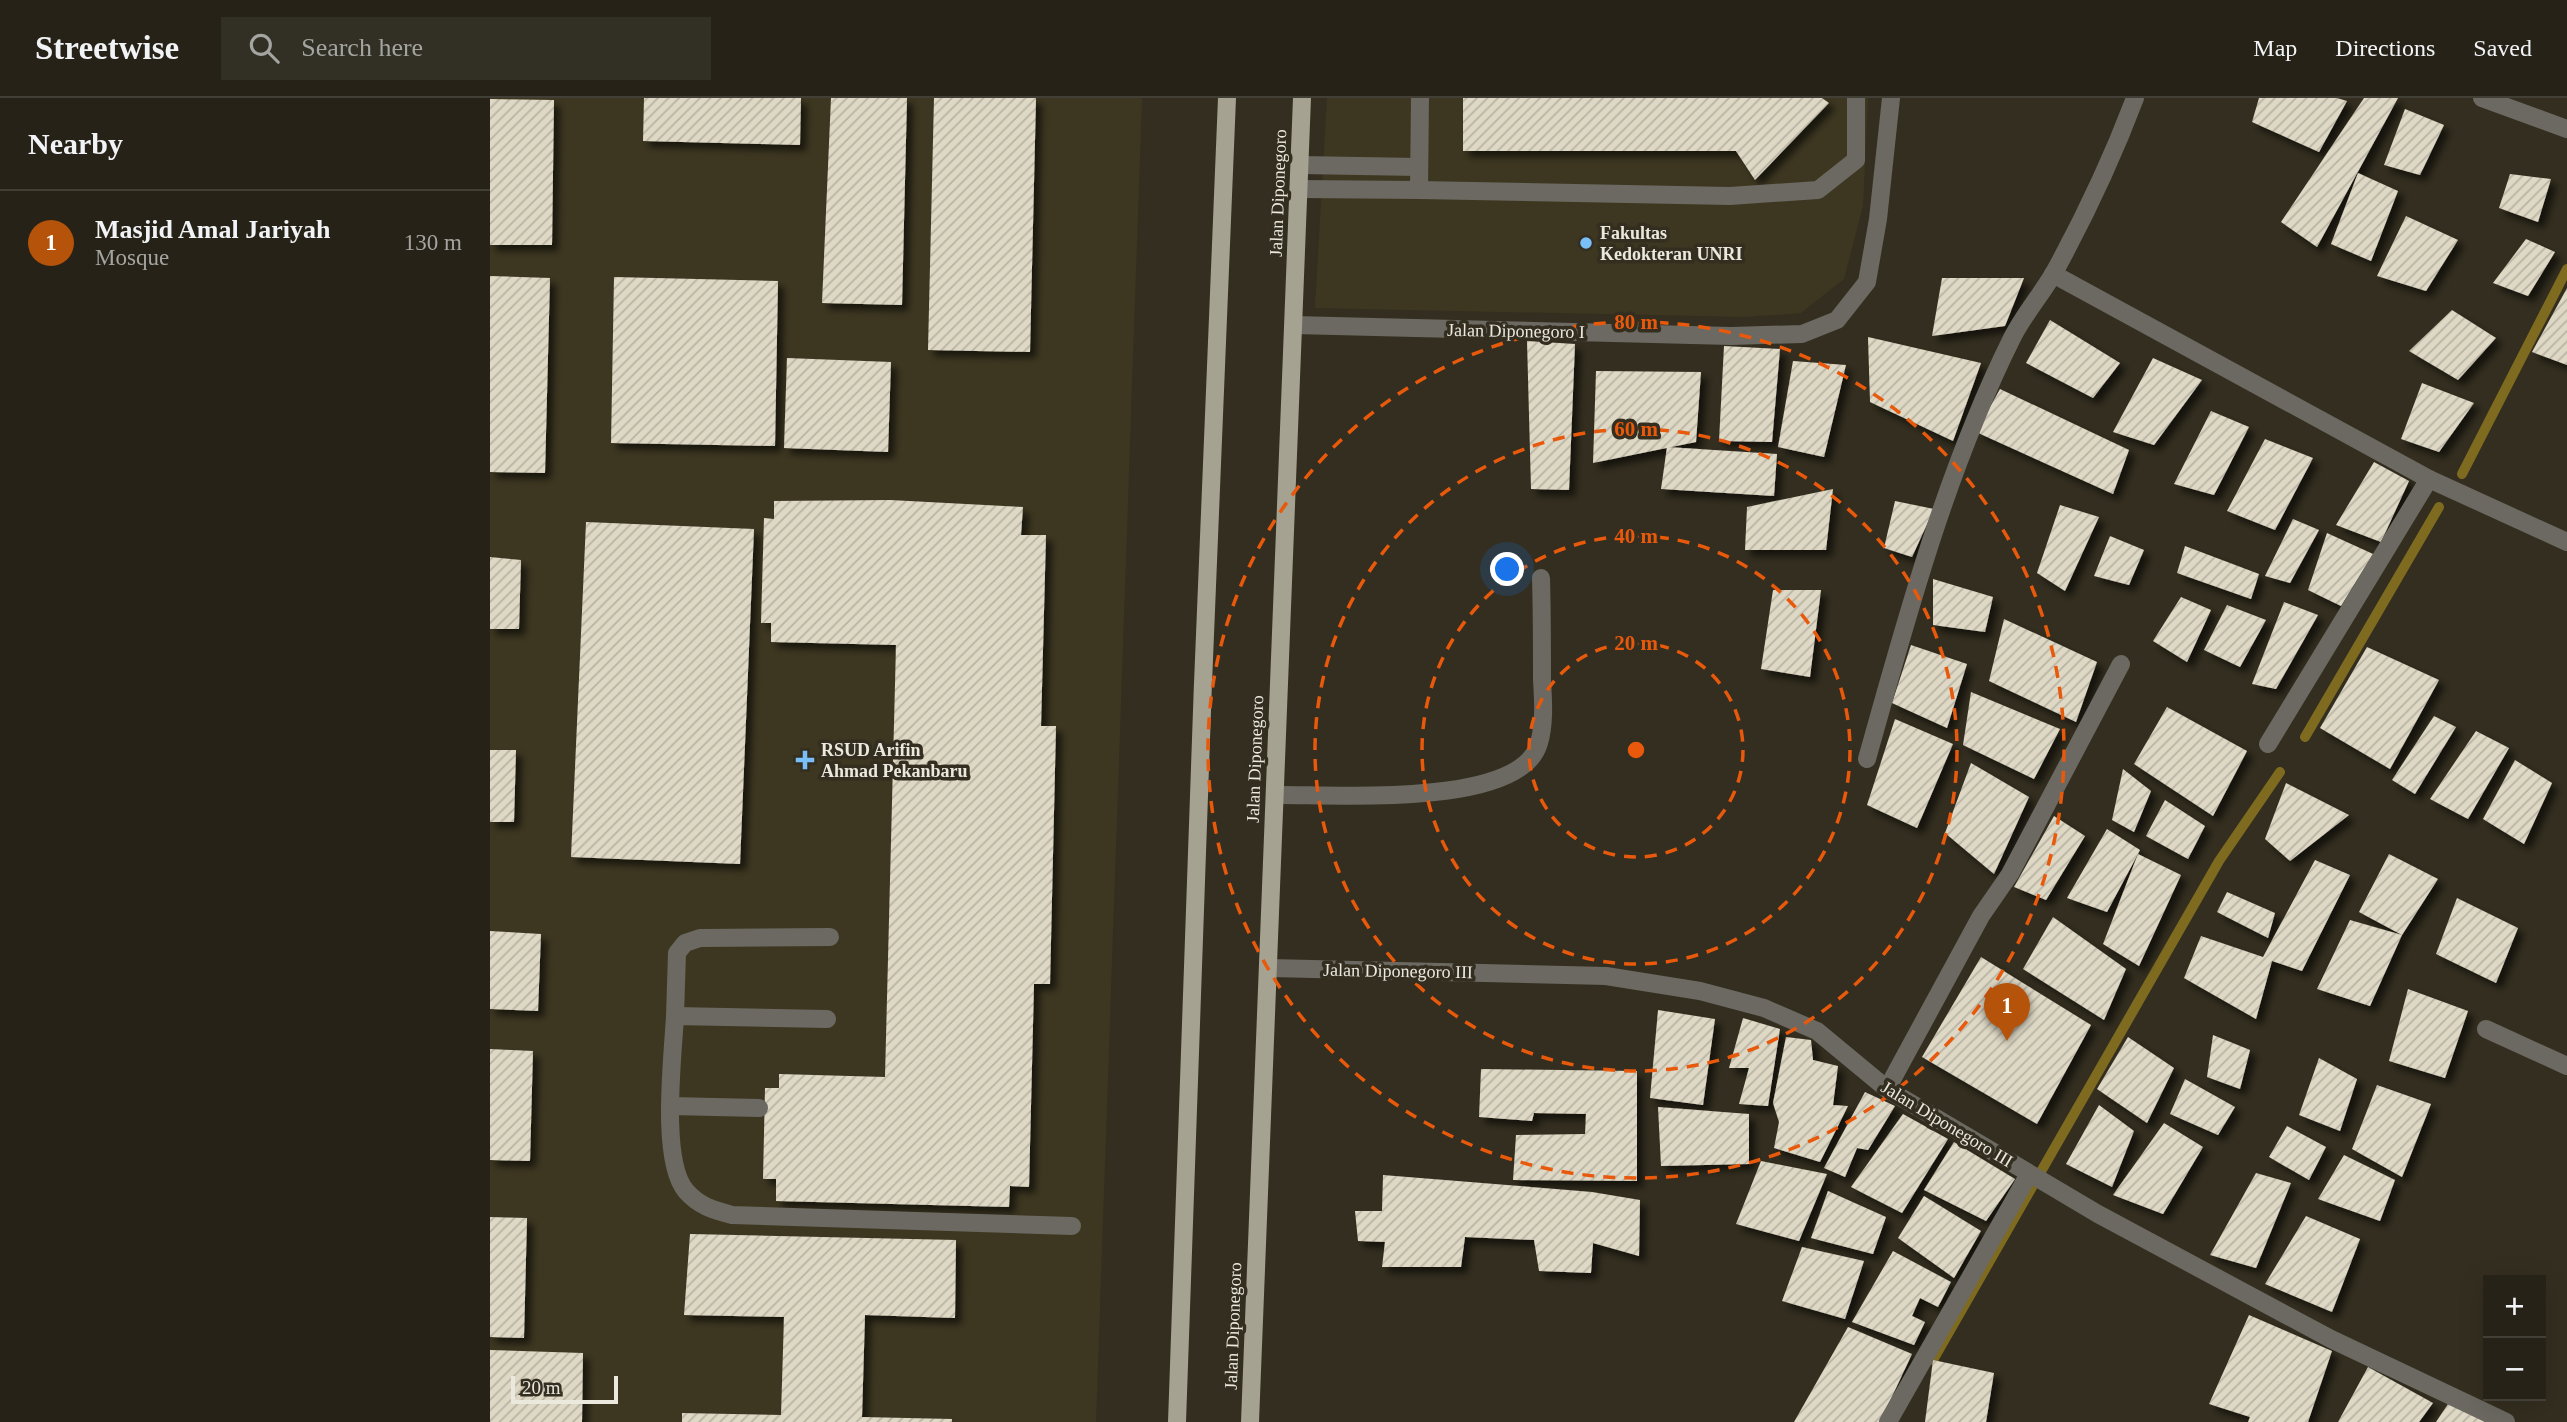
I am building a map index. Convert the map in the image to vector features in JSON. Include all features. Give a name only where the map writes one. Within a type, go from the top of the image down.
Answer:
[{"type":"main road","points":[[1177,1422],[1198,774],[1211,523],[1227,98]]},
{"type":"main road","name":"Jalan Diponegoro","points":[[1250,1422],[1302,98]]},
{"type":"street","points":[[1419,190],[1420,98]]},
{"type":"street","points":[[1299,188],[1730,196],[1818,190],[1856,160],[1856,98]]},
{"type":"street","name":"Jalan Diponegoro I","points":[[1294,325],[1731,336],[1802,334],[1837,320],[1867,282],[1878,219],[1891,98]]},
{"type":"street","points":[[1867,759],[1915,587],[1968,435],[2013,337],[2053,274],[2108,171],[2135,98]]},
{"type":"street","points":[[2482,98],[2567,129]]},
{"type":"street","points":[[1300,165],[1419,167]]},
{"type":"street","points":[[2053,274],[2428,479],[2567,542]]},
{"type":"street","points":[[2268,744],[2428,479]]},
{"type":"street","points":[[1275,795],[1432,795],[1487,783],[1519,770],[1539,745],[1543,709],[1541,578]]},
{"type":"street","points":[[1887,1089],[1981,916],[2010,874],[2120,664]]},
{"type":"street","points":[[830,937],[700,938],[685,943],[677,953],[670,1106],[675,1172],[684,1189],[703,1207],[732,1215],[1072,1226]]},
{"type":"street","name":"Jalan Diponegoro III","points":[[1268,968],[1606,976],[1700,991],[1764,1007],[1817,1031],[1887,1089],[2057,1190],[2331,1339],[2506,1422]]},
{"type":"street","points":[[675,1016],[827,1019]]},
{"type":"street","points":[[2486,1029],[2567,1066]]},
{"type":"street","points":[[670,1106],[759,1108]]},
{"type":"street","points":[[1888,1422],[2031,1174]]},
{"type":"shaded area","name":"RSUD Arifin Ahmad Pekanbaru","points":[[490,98],[1142,98],[1096,1422],[490,1422]]},
{"type":"shaded area","name":"Fakultas Kedokteran UNRI","points":[[1327,98],[1868,98],[1863,206],[1844,279],[1801,313],[1745,317],[1315,308]]},
{"type":"building","points":[[644,98],[801,98],[800,145],[643,141]]},
{"type":"building","points":[[831,98],[907,98],[902,305],[822,303]]},
{"type":"building","points":[[934,98],[1036,98],[1030,352],[928,350]]},
{"type":"building","points":[[1463,98],[1822,98],[1829,103],[1755,180],[1736,151],[1463,151]]},
{"type":"building","points":[[2259,98],[2337,98],[2347,101],[2319,152],[2252,122]]},
{"type":"building","points":[[2364,98],[2398,98],[2317,247],[2281,222]]},
{"type":"building","points":[[490,99],[554,100],[552,245],[490,245]]},
{"type":"building","points":[[2405,109],[2444,125],[2420,175],[2384,165]]},
{"type":"building","points":[[2358,173],[2398,191],[2371,261],[2331,244]]},
{"type":"building","points":[[2510,174],[2551,179],[2538,222],[2499,208]]},
{"type":"building","points":[[2406,216],[2458,240],[2426,291],[2377,276]]},
{"type":"building","points":[[2526,239],[2555,252],[2528,296],[2493,283]]},
{"type":"building","points":[[490,276],[550,278],[545,473],[490,472]]},
{"type":"building","points":[[614,277],[778,281],[775,446],[611,443]]},
{"type":"building","points":[[1942,278],[2024,278],[2005,326],[1932,336]]},
{"type":"building","points":[[2567,288],[2567,365],[2532,352]]},
{"type":"building","points":[[2452,310],[2496,338],[2458,380],[2409,351]]},
{"type":"building","points":[[2050,320],[2120,363],[2093,398],[2026,363]]},
{"type":"building","points":[[1868,337],[1981,363],[1953,441],[1870,402]]},
{"type":"building","points":[[1527,341],[1575,344],[1569,490],[1531,489]]},
{"type":"building","points":[[1724,346],[1780,349],[1772,442],[1719,441]]},
{"type":"building","points":[[787,358],[891,362],[888,452],[784,448]]},
{"type":"building","points":[[2153,358],[2202,380],[2154,445],[2113,432]]},
{"type":"building","points":[[1793,361],[1846,365],[1824,457],[1778,447]]},
{"type":"building","points":[[1596,371],[1701,372],[1696,442],[1593,463]]},
{"type":"building","points":[[2422,383],[2474,403],[2439,452],[2401,439]]},
{"type":"building","points":[[2000,389],[2129,450],[2113,494],[1976,432]]},
{"type":"building","points":[[2211,411],[2249,427],[2214,495],[2174,484]]},
{"type":"building","points":[[2265,439],[2313,458],[2275,530],[2227,511]]},
{"type":"building","points":[[1667,447],[1777,454],[1774,496],[1661,489]]},
{"type":"building","points":[[2374,462],[2409,481],[2381,542],[2336,525]]},
{"type":"building","points":[[1833,489],[1826,550],[1745,550],[1747,507]]},
{"type":"building","points":[[890,500],[1023,507],[1021,535],[1046,535],[1041,726],[1056,726],[1050,984],[1034,984],[1029,1187],[1010,1186],[1009,1207],[776,1201],[776,1179],[763,1179],[765,1088],[779,1088],[779,1074],[885,1077],[896,645],[771,642],[771,623],[761,623],[764,518],[774,519],[774,501]]},
{"type":"building","points":[[1895,501],[1934,509],[1912,557],[1884,548]]},
{"type":"building","points":[[2060,505],[2099,517],[2065,591],[2037,573]]},
{"type":"building","points":[[2293,519],[2319,530],[2290,583],[2265,576]]},
{"type":"building","points":[[586,522],[754,529],[740,864],[571,857]]},
{"type":"building","points":[[2327,533],[2373,554],[2341,606],[2308,590]]},
{"type":"building","points":[[2110,536],[2144,550],[2129,585],[2094,576]]},
{"type":"building","points":[[2185,546],[2259,574],[2251,599],[2177,573]]},
{"type":"building","points":[[490,557],[521,560],[519,629],[490,629]]},
{"type":"building","points":[[1933,579],[1993,597],[1985,632],[1933,625]]},
{"type":"building","points":[[1773,590],[1821,590],[1810,677],[1761,669]]},
{"type":"building","points":[[2181,597],[2211,610],[2187,662],[2153,641]]},
{"type":"building","points":[[2284,602],[2318,615],[2276,689],[2252,684]]},
{"type":"building","points":[[2227,605],[2266,620],[2240,667],[2204,650]]},
{"type":"building","points":[[2004,619],[2097,662],[2076,722],[1989,681]]},
{"type":"building","points":[[1911,645],[1967,664],[1947,728],[1892,703]]},
{"type":"building","points":[[2367,647],[2439,680],[2390,769],[2320,728]]},
{"type":"building","points":[[1971,692],[2060,729],[2034,779],[1963,745]]},
{"type":"building","points":[[2167,707],[2247,751],[2213,816],[2134,764]]},
{"type":"building","points":[[2434,716],[2456,727],[2415,794],[2392,780]]},
{"type":"building","points":[[1895,719],[1953,744],[1917,828],[1867,805]]},
{"type":"building","points":[[2476,731],[2509,748],[2468,819],[2430,799]]},
{"type":"building","points":[[490,750],[516,750],[514,822],[490,822]]},
{"type":"building","points":[[2515,760],[2552,783],[2524,844],[2483,819]]},
{"type":"building","points":[[1971,763],[2029,797],[1994,874],[1945,833]]},
{"type":"building","points":[[2123,769],[2151,791],[2134,832],[2112,820]]},
{"type":"building","points":[[2286,783],[2349,815],[2290,861],[2265,839]]},
{"type":"building","points":[[2165,800],[2205,826],[2188,859],[2146,836]]},
{"type":"building","points":[[2054,816],[2085,836],[2046,900],[2014,887]]},
{"type":"building","points":[[2107,829],[2140,850],[2107,912],[2067,898]]},
{"type":"building","points":[[2138,854],[2181,875],[2139,966],[2103,944]]},
{"type":"building","points":[[2389,854],[2438,879],[2402,935],[2359,912]]},
{"type":"building","points":[[2315,860],[2350,875],[2302,971],[2272,961],[2256,1019],[2184,978],[2201,936],[2263,957]]},
{"type":"building","points":[[2227,892],[2275,913],[2268,938],[2217,912]]},
{"type":"building","points":[[2457,898],[2518,928],[2496,983],[2436,954]]},
{"type":"building","points":[[2053,917],[2126,969],[2104,1020],[2023,969]]},
{"type":"building","points":[[2350,920],[2402,935],[2370,1006],[2317,989]]},
{"type":"building","points":[[490,931],[541,934],[538,1011],[490,1009]]},
{"type":"building","points":[[1981,957],[2091,1025],[2037,1124],[1922,1057]]},
{"type":"building","points":[[2408,989],[2468,1011],[2445,1078],[2389,1061]]},
{"type":"building","points":[[1658,1010],[1715,1019],[1703,1105],[1650,1098]]},
{"type":"building","points":[[1743,1018],[1780,1029],[1768,1106],[1739,1104],[1749,1068],[1729,1068]]},
{"type":"building","points":[[2213,1035],[2250,1050],[2240,1089],[2207,1077]]},
{"type":"building","points":[[1786,1037],[1811,1040],[1813,1060],[1838,1066],[1833,1105],[1848,1106],[1820,1162],[1774,1148],[1779,1122],[1773,1103]]},
{"type":"building","points":[[2128,1037],[2174,1068],[2147,1123],[2097,1089]]},
{"type":"building","points":[[490,1049],[533,1051],[530,1161],[490,1160]]},
{"type":"building","points":[[2319,1058],[2357,1079],[2340,1131],[2299,1115]]},
{"type":"building","points":[[1481,1069],[1637,1071],[1637,1181],[1513,1180],[1516,1135],[1585,1134],[1586,1114],[1534,1113],[1532,1121],[1479,1117]]},
{"type":"building","points":[[2185,1079],[2235,1107],[2218,1135],[2170,1114]]},
{"type":"building","points":[[2377,1085],[2431,1104],[2402,1177],[2352,1149]]},
{"type":"building","points":[[1865,1092],[1895,1106],[1868,1150],[1857,1148],[1845,1177],[1824,1168]]},
{"type":"building","points":[[2099,1105],[2134,1131],[2112,1187],[2066,1164]]},
{"type":"building","points":[[1658,1107],[1749,1114],[1749,1164],[1661,1166]]},
{"type":"building","points":[[1903,1114],[1948,1139],[1902,1213],[1851,1187]]},
{"type":"building","points":[[2164,1123],[2203,1147],[2163,1214],[2113,1195]]},
{"type":"building","points":[[2287,1126],[2326,1147],[2309,1180],[2269,1157]]},
{"type":"building","points":[[1954,1142],[2015,1179],[1986,1221],[1924,1190]]},
{"type":"building","points":[[2344,1155],[2395,1180],[2380,1221],[2318,1199]]},
{"type":"building","points":[[1761,1161],[1827,1174],[1799,1241],[1736,1224]]},
{"type":"building","points":[[2256,1173],[2291,1183],[2256,1268],[2210,1255]]},
{"type":"building","points":[[1383,1175],[1592,1192],[1640,1200],[1639,1256],[1593,1243],[1591,1273],[1539,1271],[1534,1240],[1465,1237],[1461,1267],[1382,1267],[1385,1242],[1358,1241],[1355,1211],[1382,1211]]},
{"type":"building","points":[[1828,1191],[1886,1217],[1873,1254],[1811,1238]]},
{"type":"building","points":[[1924,1196],[1981,1231],[1954,1278],[1898,1238]]},
{"type":"building","points":[[2306,1216],[2360,1239],[2332,1312],[2265,1284]]},
{"type":"building","points":[[490,1217],[527,1218],[524,1338],[490,1337]]},
{"type":"building","points":[[690,1234],[956,1240],[955,1318],[865,1315],[862,1417],[952,1419],[952,1422],[682,1422],[682,1413],[781,1415],[784,1317],[684,1315]]},
{"type":"building","points":[[1802,1247],[1864,1261],[1845,1319],[1782,1301]]},
{"type":"building","points":[[1893,1251],[1951,1282],[1938,1307],[1920,1298],[1912,1316],[1925,1322],[1914,1345],[1852,1322]]},
{"type":"building","points":[[2249,1315],[2332,1351],[2308,1422],[2248,1422],[2250,1417],[2209,1404]]},
{"type":"building","points":[[1848,1327],[1912,1354],[1880,1422],[1794,1422]]},
{"type":"building","points":[[490,1350],[583,1353],[582,1422],[490,1422]]},
{"type":"building","points":[[1933,1360],[1994,1373],[1986,1422],[1925,1422]]},
{"type":"building","points":[[2368,1367],[2433,1403],[2419,1422],[2338,1422]]},
{"type":"building","points":[[2448,1404],[2486,1422],[2436,1422]]},
{"type":"waterway","points":[[2462,474],[2567,269]]},
{"type":"waterway","points":[[2305,737],[2439,507]]},
{"type":"waterway","points":[[1933,1360],[2219,861],[2280,772]]},
{"type":"place","name":"Fakultas Kedokteran UNRI","points":[[1586,243]]},
{"type":"place","name":"RSUD Arifin Ahmad Pekanbaru","points":[[805,760]]},
{"type":"place","name":"Masjid Amal Jariyah","points":[[2007,1041]]}]
